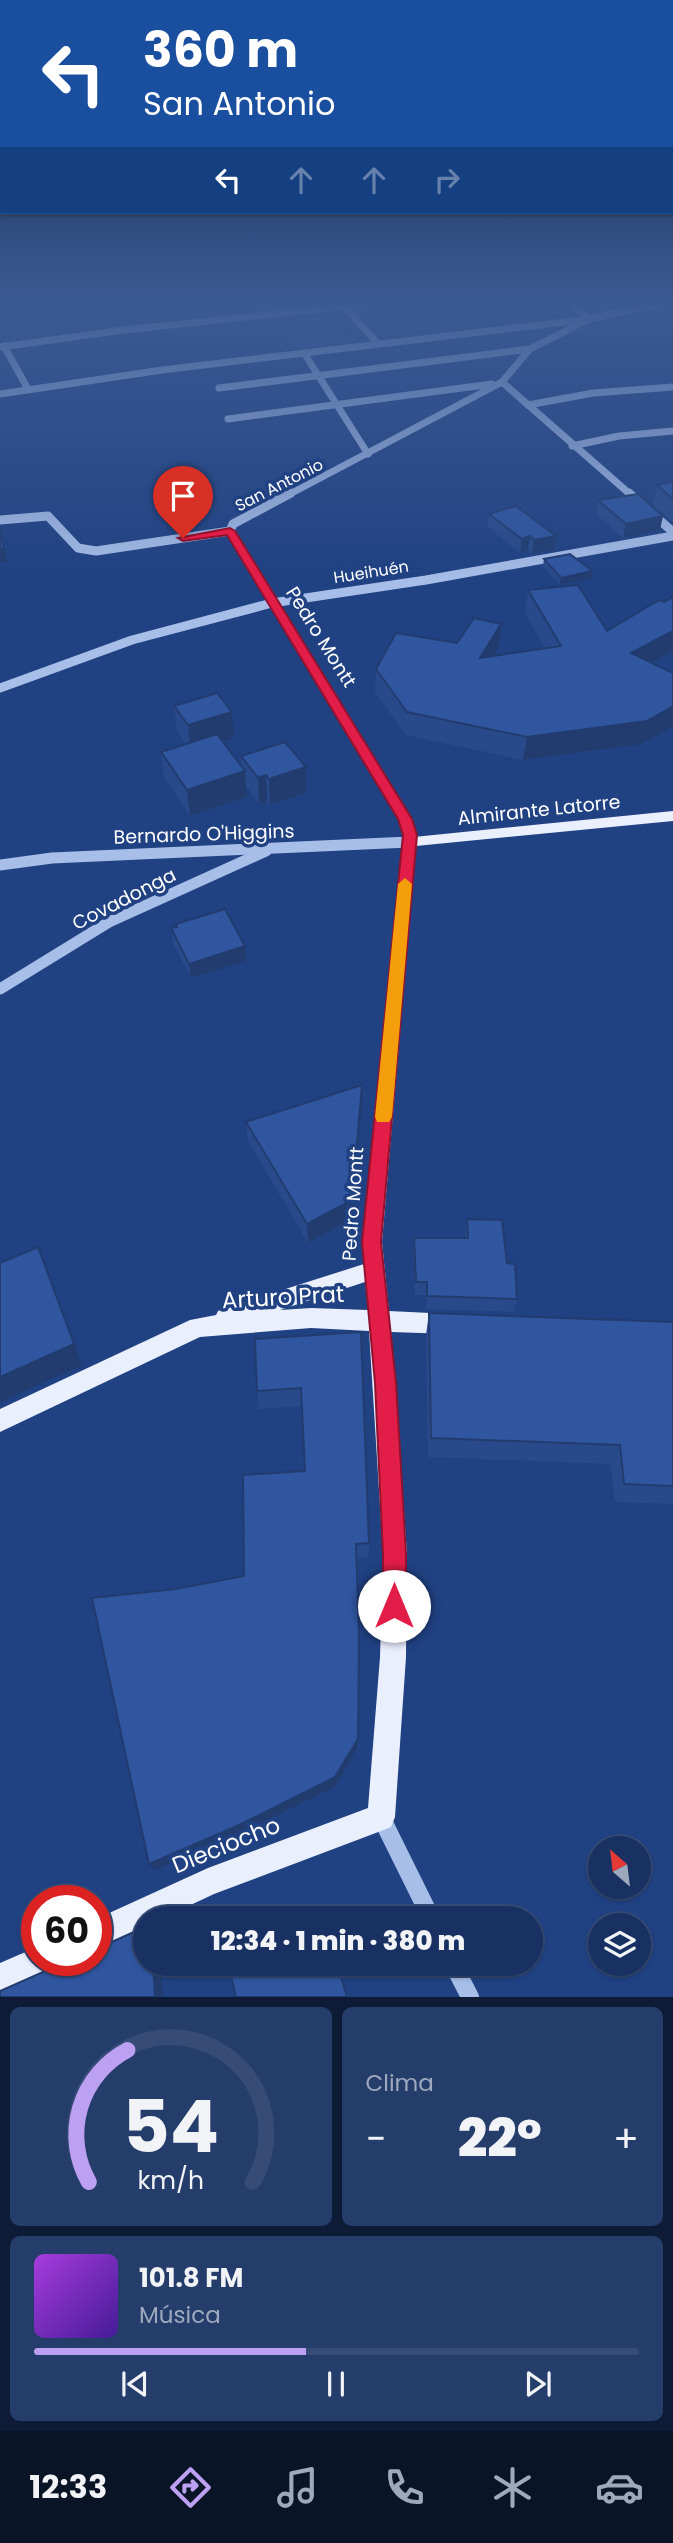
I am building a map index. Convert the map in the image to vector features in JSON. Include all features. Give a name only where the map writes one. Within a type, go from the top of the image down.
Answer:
[{"type":"main road","name":"Almirante Latorre","points":[[409,842],[673,816]]},
{"type":"main road","name":"Pedro Montt","points":[[381,1817],[393,1657],[395,1554],[380,1321],[372,1242],[409,842]]},
{"type":"main road","points":[[198,1327],[373,1270]]},
{"type":"main road","name":"Arturo Prat","points":[[0,1422],[198,1327],[311,1318],[472,1324]]},
{"type":"main road","name":"Dieciocho","points":[[112,1927],[208,1882],[381,1817]]},
{"type":"main road","points":[[0,1979],[21,1969]]},
{"type":"street","points":[[331,397],[368,454]]},
{"type":"street","points":[[228,419],[392,397]]},
{"type":"street","name":"San Antonio","points":[[0,520],[48,516],[55,520],[78,548],[96,551],[230,531],[233,524],[474,397]]},
{"type":"street","points":[[519,397],[673,534]]},
{"type":"street","points":[[528,405],[570,397]]},
{"type":"street","points":[[572,446],[619,436],[673,431]]},
{"type":"street","name":"Pedro Montt","points":[[230,531],[405,819],[409,842]]},
{"type":"street","name":"Hueihuén","points":[[0,688],[132,640],[272,603],[426,580],[673,534]]},
{"type":"street","name":"Bernardo O'Higgins","points":[[0,865],[63,857],[409,842]]},
{"type":"street","name":"Covadonga","points":[[0,989],[109,922],[269,849]]},
{"type":"street","points":[[381,1817],[425,1906]]},
{"type":"street","points":[[459,1976],[470,1997]]},
{"type":"building","points":[[673,482],[673,499],[657,485]]},
{"type":"building","points":[[638,494],[663,516],[626,524],[598,500]]},
{"type":"building","points":[[516,506],[556,536],[534,540],[530,536],[522,539],[489,514]]},
{"type":"building","points":[[0,529],[4,548],[0,549]]},
{"type":"building","points":[[570,554],[592,571],[561,578],[544,559]]},
{"type":"building","points":[[578,585],[607,631],[659,600],[664,602],[673,597],[673,631],[631,653],[673,673],[673,706],[647,721],[527,737],[407,712],[376,669],[396,633],[457,643],[474,618],[501,624],[480,658],[561,646],[528,590]]},
{"type":"building","points":[[217,693],[232,712],[188,725],[174,706]]},
{"type":"building","points":[[217,734],[245,771],[187,790],[161,752]]},
{"type":"building","points":[[285,742],[306,767],[269,779],[266,775],[258,778],[241,756]]},
{"type":"building","points":[[225,909],[245,946],[189,964],[171,928],[177,927],[176,924]]},
{"type":"building","points":[[362,1085],[352,1200],[307,1224],[246,1122]]},
{"type":"building","points":[[467,1219],[502,1220],[507,1263],[515,1264],[517,1299],[427,1296],[427,1282],[416,1282],[414,1238],[468,1238]]},
{"type":"building","points":[[38,1247],[74,1344],[0,1377],[0,1263]]},
{"type":"building","points":[[429,1313],[673,1322],[673,1486],[624,1484],[620,1445],[431,1438]]},
{"type":"building","points":[[361,1332],[369,1543],[356,1544],[358,1739],[335,1777],[239,1825],[149,1864],[92,1598],[176,1589],[244,1576],[243,1475],[305,1471],[301,1388],[257,1391],[255,1339]]},
{"type":"building","points":[[133,1932],[133,1976],[154,1976],[155,1997],[0,1997],[0,1991],[34,1976],[112,1976],[112,1942]]},
{"type":"building","points":[[231,1976],[341,1976],[347,1997],[236,1997]]},
{"type":"slow traffic","points":[[383,1117],[405,884]]},
{"type":"route","points":[[183,538],[230,531],[405,819],[410,835],[372,1242],[385,1383],[395,1554],[394,1606]]}]
